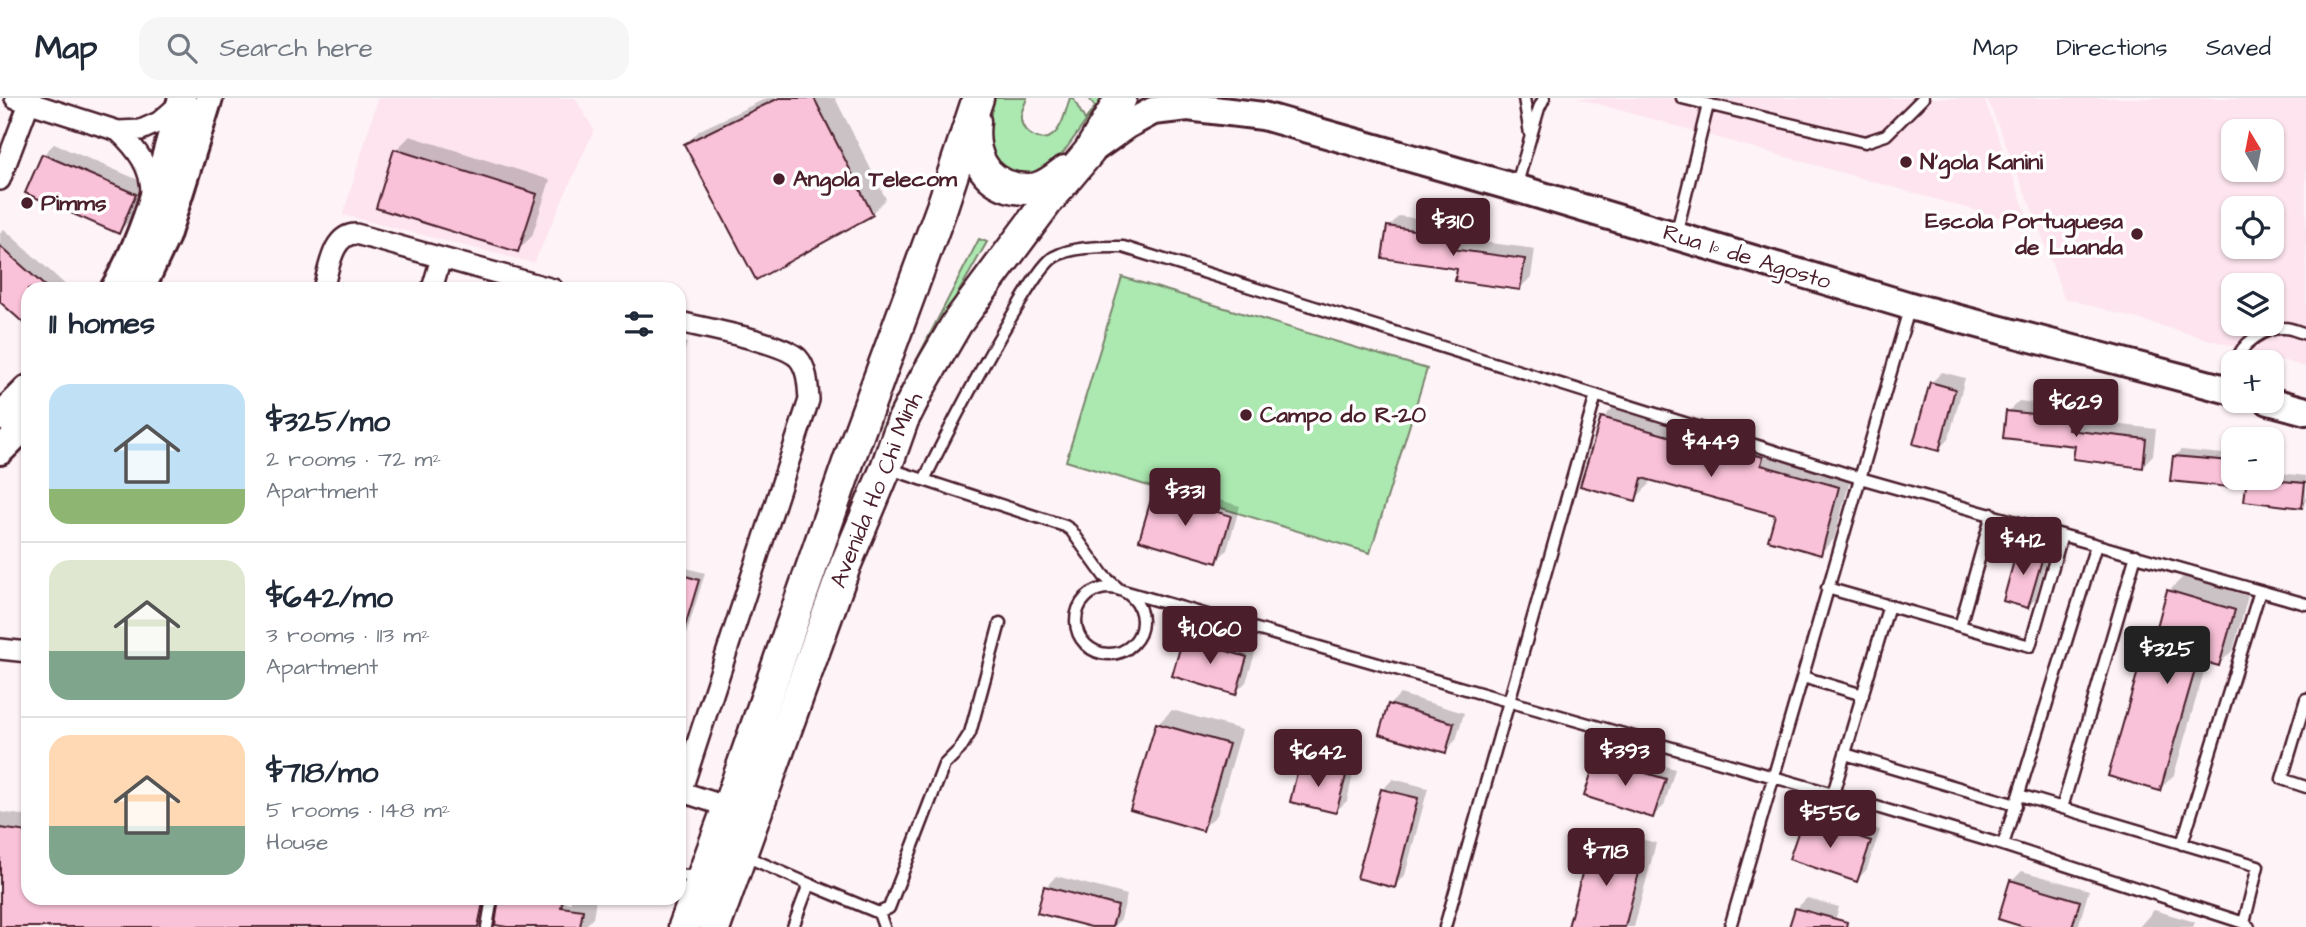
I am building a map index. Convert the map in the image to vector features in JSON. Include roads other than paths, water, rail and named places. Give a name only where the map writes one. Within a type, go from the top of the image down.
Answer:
[{"type":"main road","points":[[118,282],[127,268],[150,206],[181,98]]},
{"type":"main road","points":[[144,282],[166,236],[209,98]]},
{"type":"main road","name":"Avenida Ho Chi Minh","points":[[715,927],[845,566],[903,420],[957,323],[1047,202],[1089,152],[1121,98]]},
{"type":"main road","points":[[1224,98],[1263,116]]},
{"type":"main road","points":[[977,101],[974,129],[976,155],[981,166],[994,180],[1025,189],[1036,189],[1051,182],[1089,152],[1153,111],[1188,107],[1263,116]]},
{"type":"main road","name":"Avenida Ho Chi Minh","points":[[684,927],[690,876],[729,807],[850,457],[942,208],[977,101]]},
{"type":"main road","name":"Rua 1º de Agosto","points":[[1263,116],[1516,188],[1910,306],[2221,382]]},
{"type":"main road","points":[[0,417],[21,396]]},
{"type":"main road","points":[[2284,405],[2306,411]]},
{"type":"main road","points":[[0,451],[21,430]]},
{"type":"street","points":[[0,180],[25,100],[118,131],[141,130],[159,122],[175,108],[181,98]]},
{"type":"street","points":[[118,131],[134,146],[152,180],[150,206]]},
{"type":"street","points":[[325,282],[337,246],[348,234],[364,236],[528,282]]},
{"type":"street","points":[[434,282],[441,258]]},
{"type":"street","points":[[686,324],[784,348],[800,360],[807,377],[809,400],[686,773]]},
{"type":"street","points":[[0,649],[21,651]]},
{"type":"street","points":[[686,793],[729,807]]},
{"type":"lane","points":[[1524,98],[1531,138]]},
{"type":"lane","points":[[1516,188],[1544,98]]},
{"type":"lane","points":[[1682,98],[1865,142],[1886,135],[1923,98]]},
{"type":"lane","points":[[1676,236],[1708,105]]},
{"type":"lane","points":[[924,480],[958,409],[1030,285],[1053,258],[1090,247],[1123,247],[1860,478],[2306,604]]},
{"type":"lane","points":[[1730,927],[1910,306]]},
{"type":"lane","points":[[2242,350],[2251,340],[2274,329],[2285,328],[2306,334]]},
{"type":"lane","points":[[1445,927],[1596,396]]},
{"type":"lane","points":[[886,468],[1071,530],[1104,576],[1120,590],[1129,594],[1141,611],[1140,632],[1127,648],[1118,653],[1096,651],[1086,645],[1079,636],[1076,615],[1080,604],[1097,590],[1120,590],[1833,794],[2003,845],[2247,925],[2258,866],[2062,808],[2018,800],[1845,754]]},
{"type":"lane","points":[[1960,626],[1992,514]]},
{"type":"lane","points":[[1827,588],[2030,646],[2062,535]]},
{"type":"lane","points":[[2003,845],[2096,545]]},
{"type":"lane","points":[[2062,808],[2136,555]]},
{"type":"lane","points":[[2182,844],[2260,591]]},
{"type":"lane","points":[[1833,794],[1889,605]]},
{"type":"lane","points":[[879,913],[889,908],[944,765],[960,750],[970,733],[1000,623]]},
{"type":"lane","points":[[1803,677],[1863,695]]},
{"type":"lane","points":[[2306,699],[2282,779],[2306,787]]},
{"type":"lane","points":[[741,854],[879,913],[884,927]]},
{"type":"lane","points":[[793,927],[809,884]]},
{"type":"lane","points":[[487,927],[491,905]]},
{"type":"place","name":"N'gola Kanini","points":[[1906,162]]},
{"type":"place","name":"Angola Telecom","points":[[779,179]]},
{"type":"place","name":"Pimms","points":[[27,203]]},
{"type":"place","name":"Escola Portuguesa de Luanda","points":[[2137,234]]},
{"type":"place","name":"Campo do R-20","points":[[1246,415]]}]
